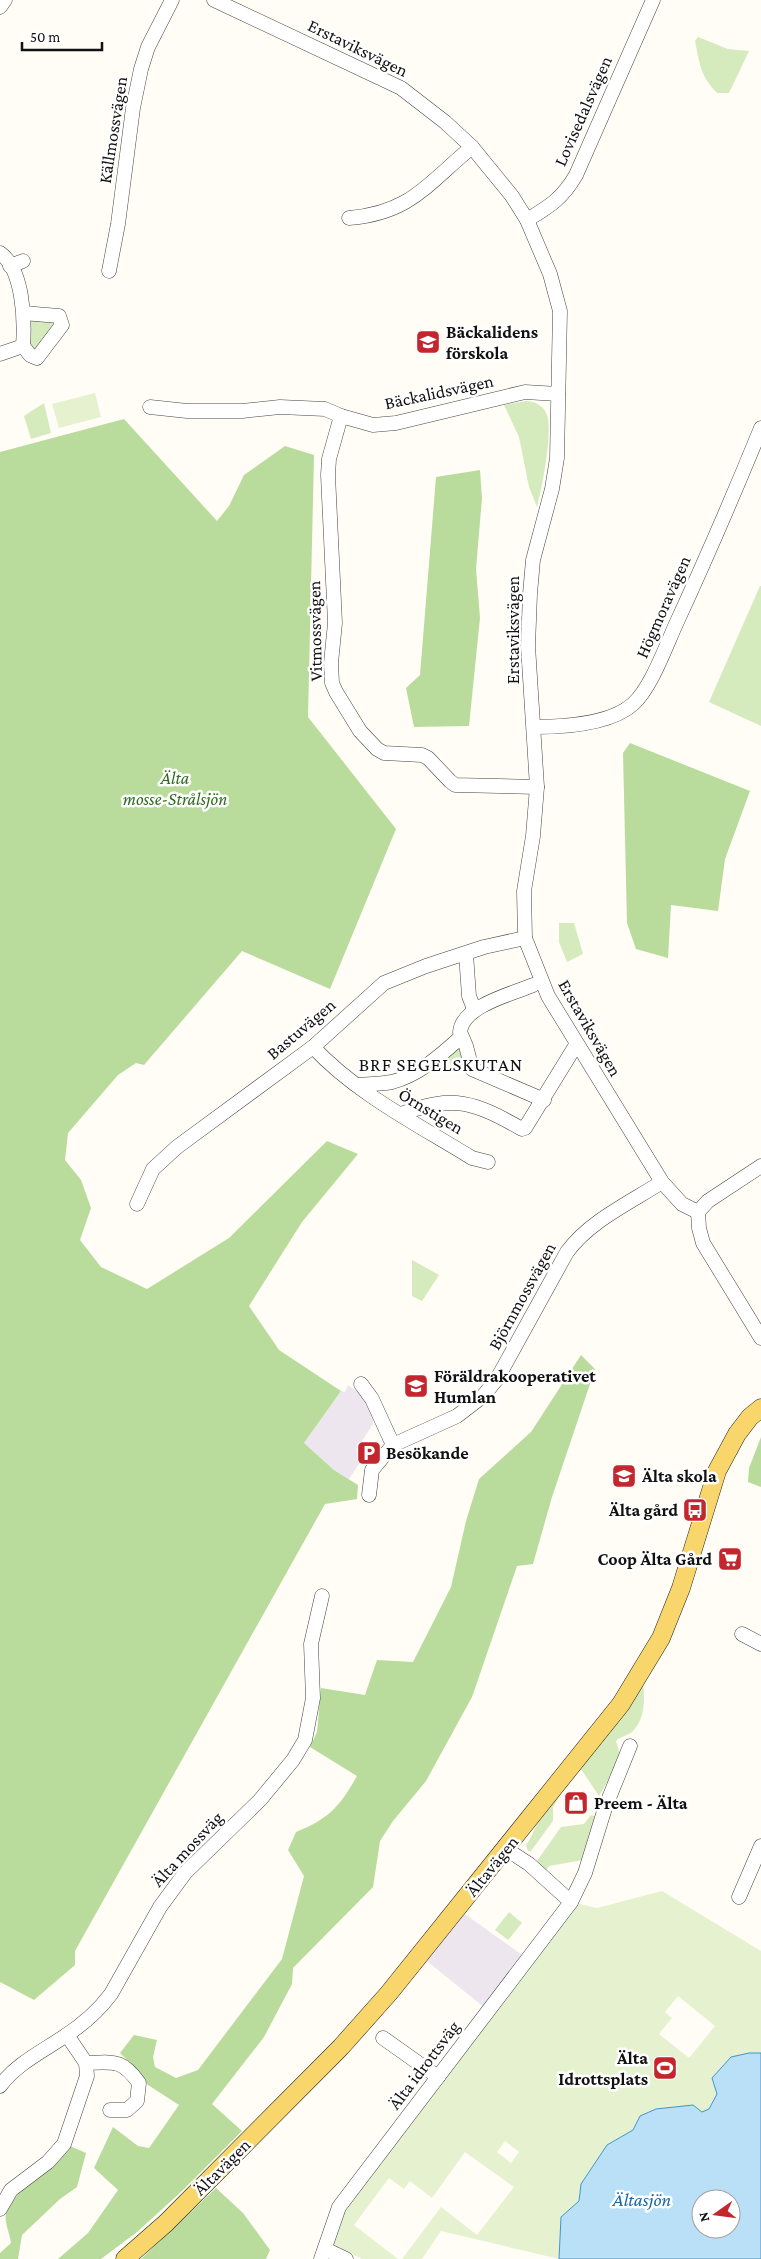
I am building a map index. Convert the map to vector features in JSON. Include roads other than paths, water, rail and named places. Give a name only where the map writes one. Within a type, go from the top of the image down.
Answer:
[{"type":"main road","name":"Ältavägen","points":[[125,2259],[166,2223],[336,2053],[389,1994],[621,1704],[661,1638],[682,1588],[717,1471],[737,1434],[750,1417],[761,1408]]},
{"type":"street","points":[[0,8],[5,0]]},
{"type":"street","name":"Källmossvägen","points":[[109,271],[118,224],[133,108],[141,69],[148,47],[172,0]]},
{"type":"street","name":"Erstaviksvägen","points":[[214,0],[401,88],[445,122],[472,147],[512,196],[526,220],[550,274],[560,311],[557,458],[552,489],[533,560],[530,594],[528,646],[537,787],[533,836],[524,891],[525,938],[548,996],[576,1045],[662,1182],[682,1204],[698,1212]]},
{"type":"street","name":"Lovisedalsvägen","points":[[526,220],[558,200],[576,175],[653,0]]},
{"type":"street","points":[[349,218],[370,217],[387,212],[407,202],[472,147]]},
{"type":"street","points":[[0,253],[16,263],[23,313],[23,346],[30,355],[37,358],[62,325],[62,321],[59,316],[23,313]]},
{"type":"street","points":[[0,354],[23,346]]},
{"type":"street","name":"Bäckalidsvägen","points":[[150,407],[187,411],[280,407],[326,409],[341,416],[373,425],[396,423],[525,392],[558,394]]},
{"type":"street","name":"Vitmossvägen","points":[[341,416],[329,459],[328,475],[336,623],[331,662],[332,682],[336,692],[360,731],[377,749],[384,753],[422,754],[450,781],[456,784],[537,787]]},
{"type":"street","name":"Högmoravägen","points":[[534,727],[590,722],[617,713],[633,704],[652,676],[720,528],[761,428]]},
{"type":"street","name":"Bastuvägen","points":[[137,1204],[153,1169],[177,1147],[312,1047],[384,983],[426,966],[525,938]]},
{"type":"street","points":[[466,954],[469,996],[474,1009]]},
{"type":"street","points":[[534,985],[474,1009],[460,1025],[461,1037],[466,1046],[472,1069],[544,1100]]},
{"type":"street","points":[[357,1085],[392,1082],[401,1079],[436,1060],[461,1037]]},
{"type":"street","points":[[401,1114],[436,1103],[471,1104],[522,1129],[525,1128],[544,1100],[576,1045]]},
{"type":"street","name":"Örnstigen","points":[[312,1047],[334,1070],[401,1114],[472,1158],[488,1162]]},
{"type":"street","points":[[761,1166],[708,1201],[698,1212],[699,1228],[704,1242],[761,1338]]},
{"type":"street","name":"Björnmossvägen","points":[[369,1495],[372,1470],[393,1444],[457,1416],[483,1396],[497,1379],[567,1252],[577,1239],[617,1210],[662,1182]]},
{"type":"street","points":[[361,1384],[372,1400],[393,1444]]},
{"type":"street","name":"Älta mossväg","points":[[0,2086],[6,2077],[33,2056],[67,2035],[102,2006],[112,1994],[160,1907],[185,1873],[260,1800],[293,1760],[305,1740],[313,1698],[311,1644],[322,1596]]},
{"type":"street","points":[[742,1634],[761,1644]]},
{"type":"street","name":"Älta idrottsväg","points":[[323,2254],[339,2207],[572,1902],[585,1873],[606,1808],[630,1746]]},
{"type":"street","points":[[739,1897],[761,1846]]},
{"type":"street","points":[[506,1849],[528,1864],[572,1902]]},
{"type":"street","points":[[0,2209],[11,2190],[48,2162],[64,2144],[87,2076],[86,2063],[67,2035]]},
{"type":"street","points":[[383,2038],[438,2077]]},
{"type":"street","points":[[86,2063],[111,2062],[128,2068],[139,2083],[137,2101],[127,2110],[110,2110]]},
{"type":"street","points":[[323,2254],[346,2259]]},
{"type":"water","name":"Ältasjön","points":[[749,2053],[761,2053],[761,2259],[559,2259],[561,2217],[579,2201],[581,2184],[607,2145],[633,2130],[640,2116],[656,2109],[693,2105],[702,2112],[709,2109],[717,2094],[712,2078],[731,2057]]},
{"type":"place","name":"Bäckalidens förskola","points":[[428,342]]},
{"type":"place","name":"Föräldrakooperativet Humlan","points":[[416,1386]]},
{"type":"place","name":"Besökande","points":[[369,1453]]},
{"type":"place","name":"Älta skola","points":[[624,1476]]},
{"type":"place","name":"Älta gård","points":[[695,1510]]},
{"type":"place","name":"Coop Älta Gård","points":[[730,1559]]},
{"type":"place","name":"Preem - Älta","points":[[576,1803]]},
{"type":"place","name":"Älta Idrottsplats","points":[[665,2068]]},
{"type":"district","name":"BRF SEGELSKUTAN","points":[[441,1064]]},
{"type":"park label","name":"Älta mosse-Strålsjön","points":[[175,788]]}]
